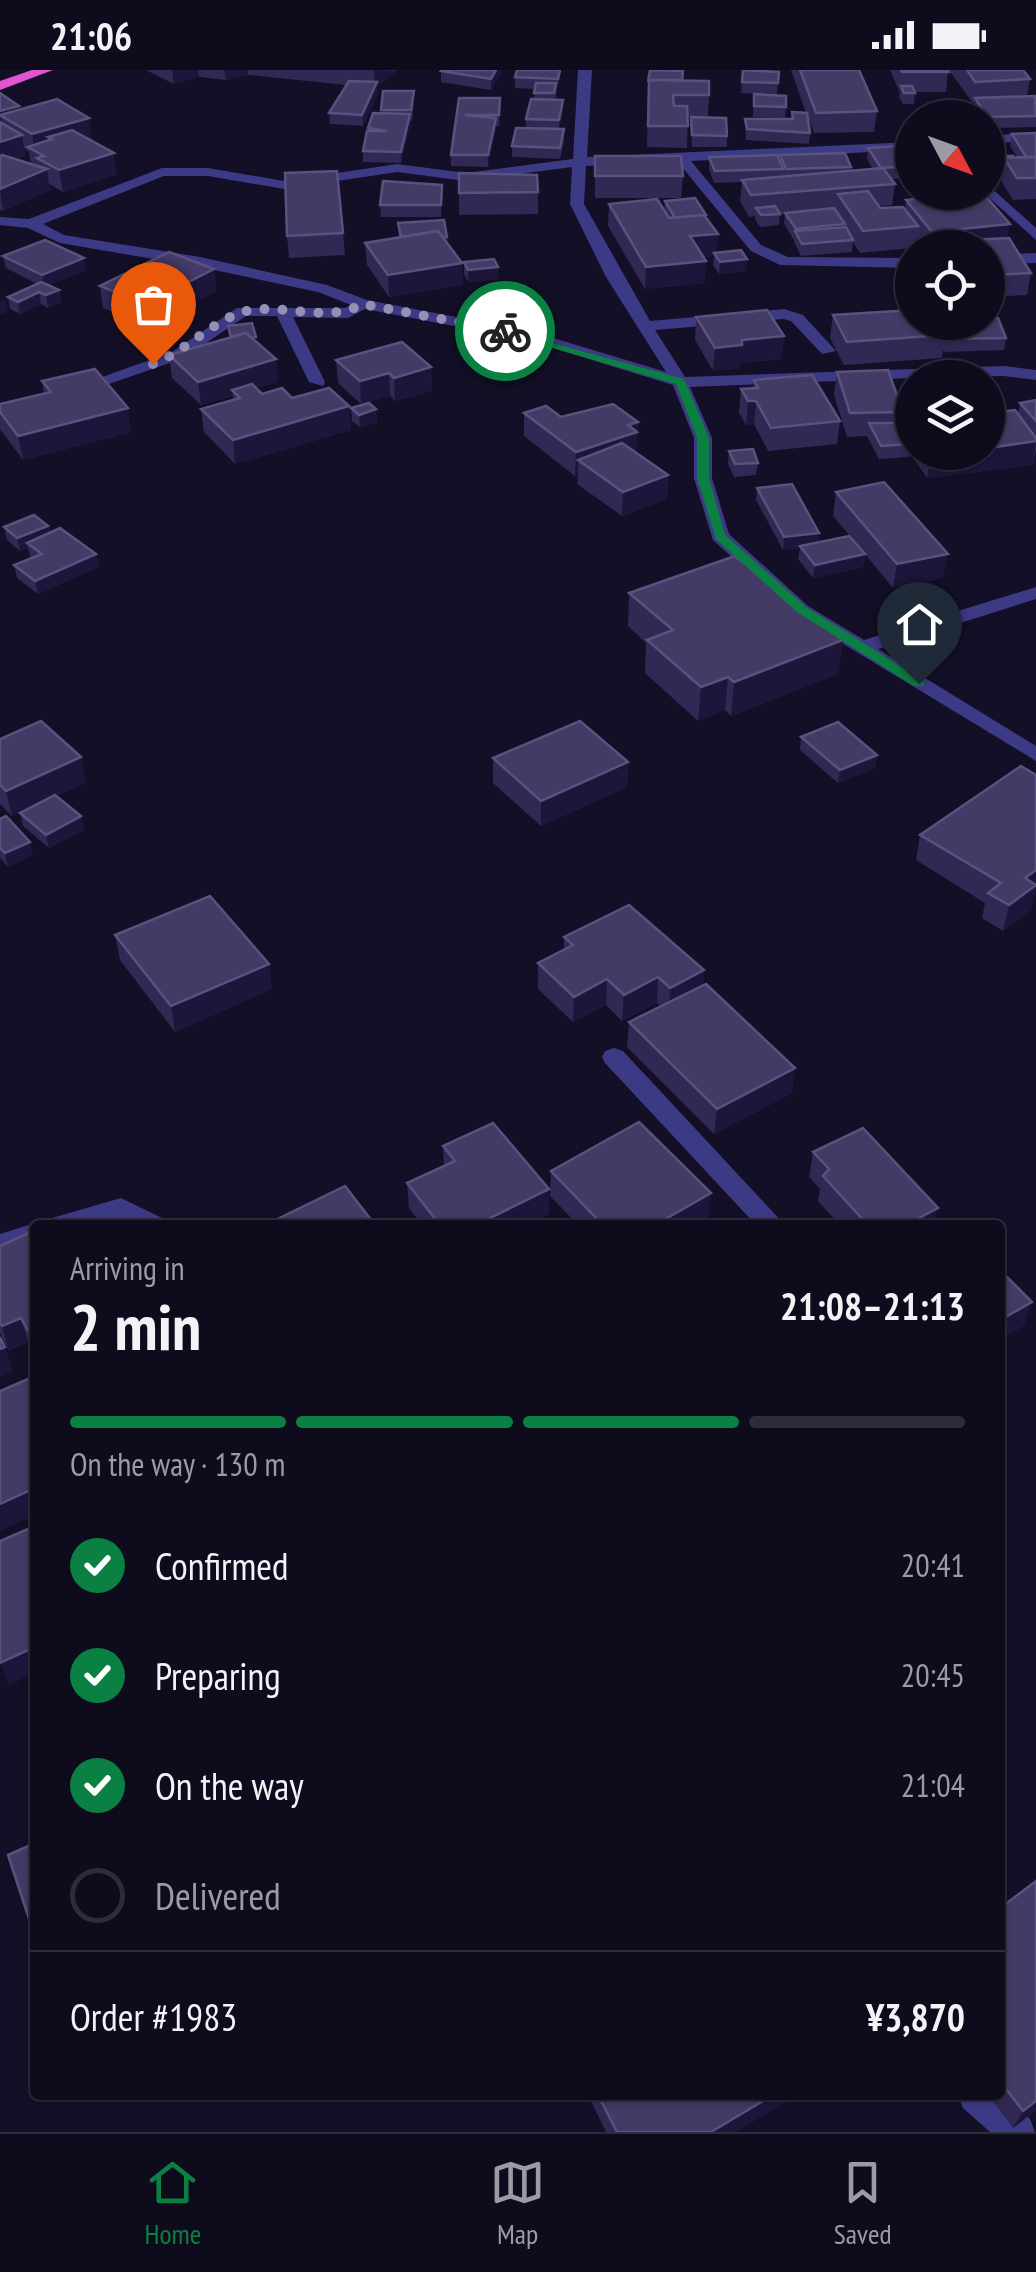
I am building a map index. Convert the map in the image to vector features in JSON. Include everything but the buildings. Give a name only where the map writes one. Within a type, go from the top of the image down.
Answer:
[{"type":"highway","points":[[0,86],[46,70]]},
{"type":"street","points":[[586,70],[577,204],[614,278],[680,382],[703,438],[703,478],[720,536],[801,610],[1036,755]]},
{"type":"street","points":[[1005,139],[1036,136]]},
{"type":"street","points":[[31,224],[162,172],[208,172],[284,185],[317,184],[360,171],[398,168],[466,176],[579,162],[895,147]]},
{"type":"street","points":[[680,156],[756,248],[785,262],[895,263]]},
{"type":"street","points":[[712,194],[730,193]]},
{"type":"street","points":[[1005,206],[1036,236]]},
{"type":"street","points":[[0,220],[31,224],[60,240],[275,277],[322,288],[362,304],[530,336],[680,382],[1004,372],[1036,375]]},
{"type":"street","points":[[1005,259],[1036,258]]},
{"type":"street","points":[[55,397],[178,355],[243,311],[348,312],[362,304]]},
{"type":"street","points":[[282,310],[318,382]]},
{"type":"street","points":[[645,326],[784,314],[797,318],[828,351]]},
{"type":"street","points":[[860,648],[1036,593]]},
{"type":"street","points":[[614,1057],[767,1220]]},
{"type":"street","points":[[79,1220],[122,1208],[144,1220]]},
{"type":"street","points":[[0,1245],[30,1235]]},
{"type":"street","points":[[982,2100],[1017,2132]]},
{"type":"way so far","points":[[153,364],[178,355],[243,311],[264,309],[348,312],[362,304],[505,331]]},
{"type":"route","points":[[505,331],[680,382],[703,438],[703,478],[720,536],[801,610],[919,684]]}]
